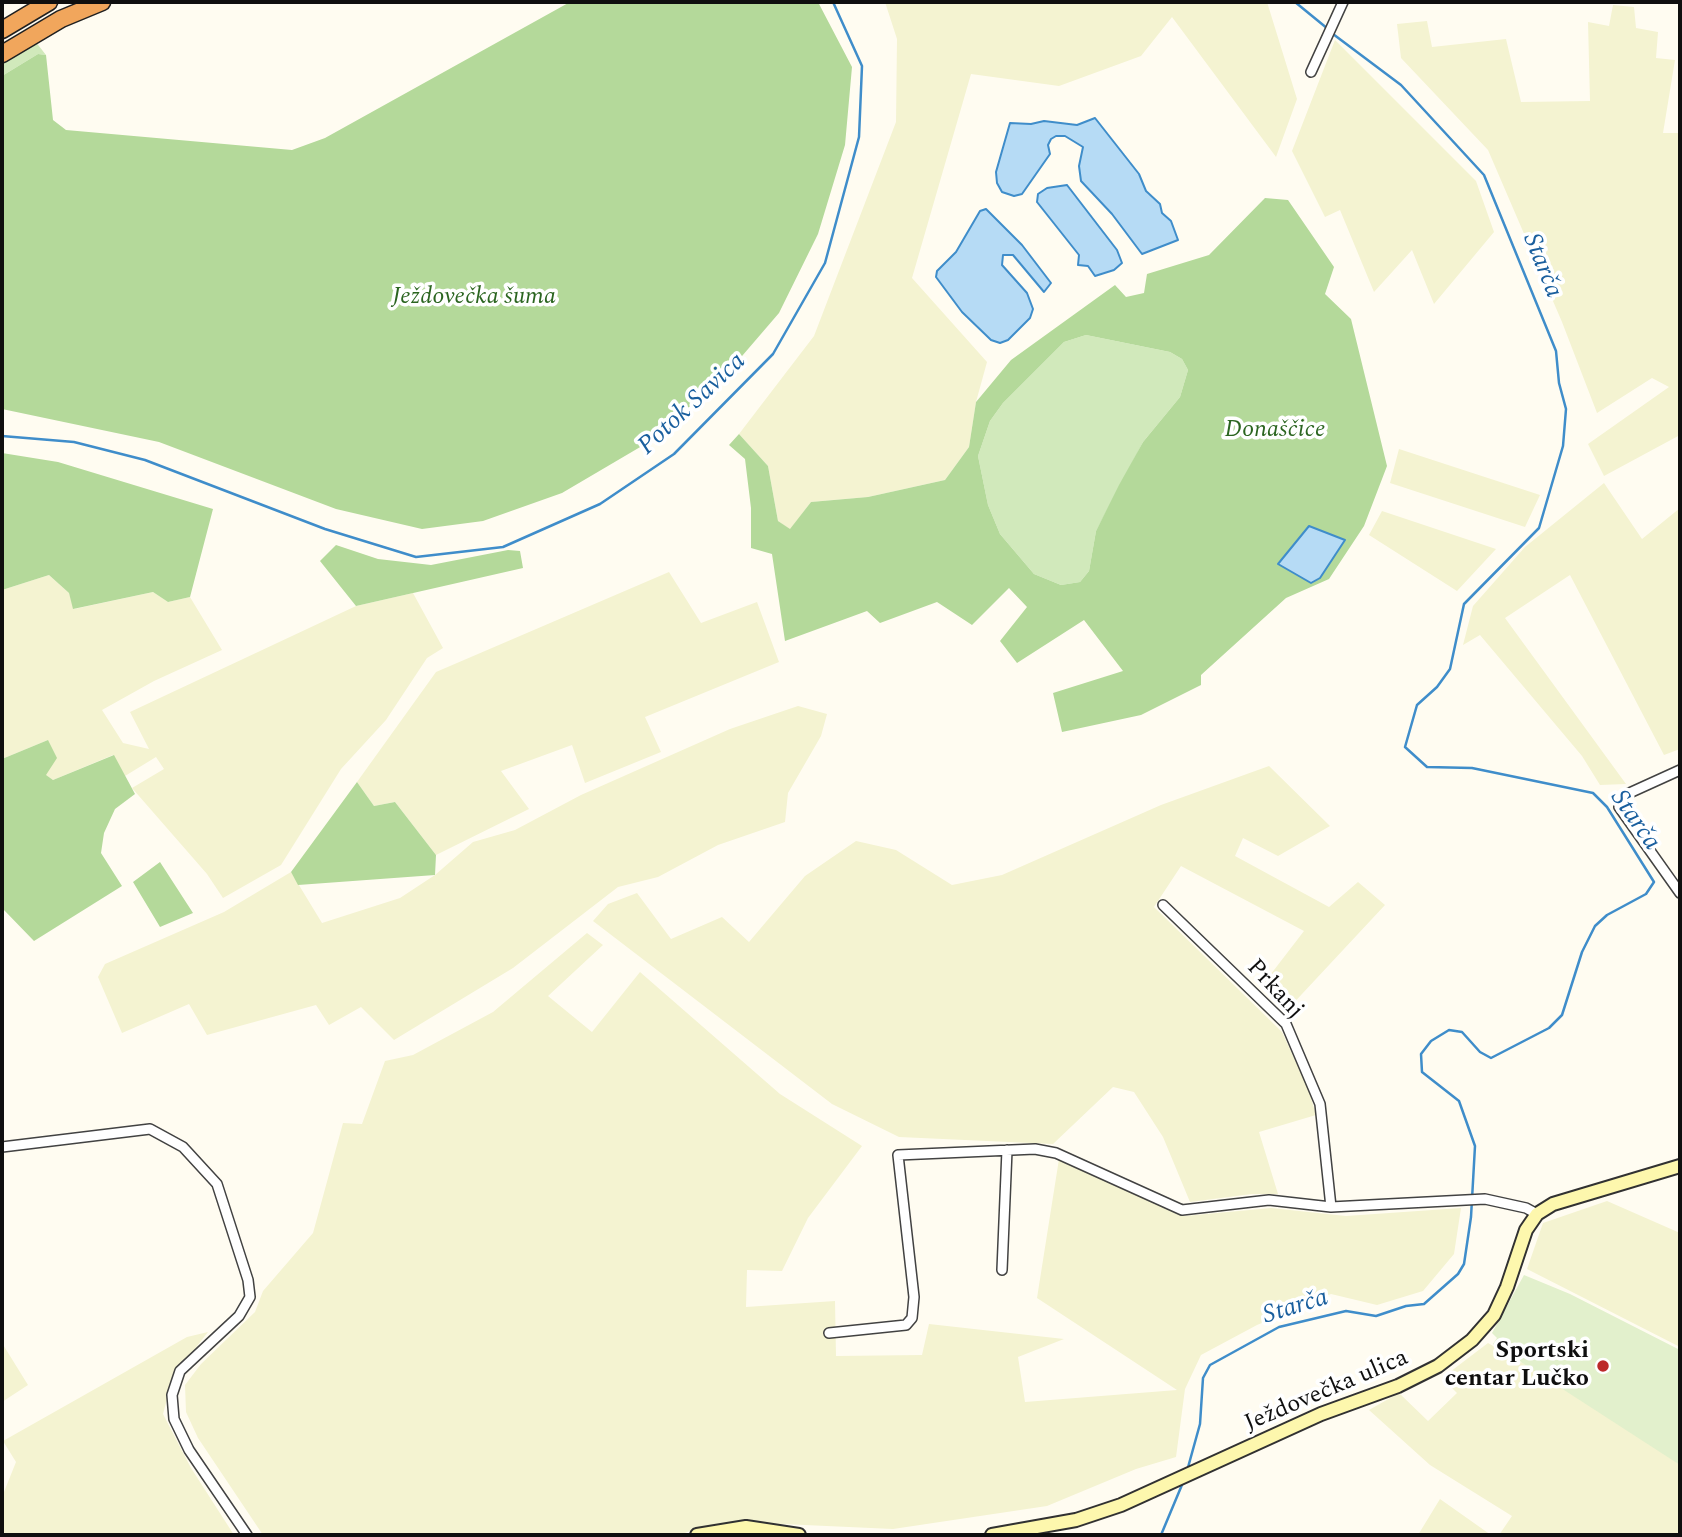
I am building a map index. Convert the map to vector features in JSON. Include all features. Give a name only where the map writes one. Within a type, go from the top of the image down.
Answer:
[{"type":"highway","points":[[2,30],[49,2]]},
{"type":"highway","points":[[2,47],[77,2]]},
{"type":"highway","points":[[2,54],[61,19],[102,2]]},
{"type":"main road","points":[[1537,1214],[1553,1204],[1680,1166]]},
{"type":"main road","name":"Ježdovečka ulica","points":[[992,1535],[1094,1515],[1185,1477],[1321,1414],[1398,1386],[1452,1357],[1494,1315],[1507,1287],[1526,1230],[1537,1214]]},
{"type":"main road","points":[[697,1535],[746,1527],[799,1535]]},
{"type":"street","points":[[1311,72],[1343,2]]},
{"type":"street","points":[[1680,770],[1625,795],[1619,807],[1680,894]]},
{"type":"street","name":"Prkanj","points":[[1163,905],[1286,1024],[1320,1104],[1331,1207]]},
{"type":"street","points":[[2,1147],[150,1129],[183,1147],[217,1184],[248,1280],[250,1297],[239,1316],[180,1371],[172,1395],[174,1419],[189,1450],[247,1535]]},
{"type":"street","points":[[1002,1270],[1007,1150]]},
{"type":"street","points":[[829,1333],[906,1325],[912,1318],[914,1297],[898,1155],[1007,1150],[1056,1153],[1182,1210],[1269,1200],[1331,1207],[1480,1200],[1526,1208],[1537,1214]]},
{"type":"green space","name":"Ježdovečka šuma","points":[[570,2],[818,2],[852,67],[845,145],[818,234],[779,313],[724,377],[647,443],[562,493],[483,521],[422,529],[336,509],[159,442],[2,409],[2,76],[38,54],[46,55],[53,120],[66,130],[292,150],[325,138]]},
{"type":"green space","points":[[885,2],[1267,2],[1297,99],[1276,157],[1172,17],[1141,56],[1059,86],[971,74],[912,278],[987,362],[976,402],[969,447],[945,480],[868,497],[811,502],[790,530],[778,521],[768,466],[739,434],[814,336],[896,122],[897,39]]},
{"type":"green space","points":[[1613,5],[1634,7],[1636,28],[1658,32],[1656,58],[1675,60],[1663,133],[1680,133],[1680,435],[1604,476],[1588,444],[1669,387],[1652,378],[1597,413],[1562,322],[1488,150],[1401,58],[1397,24],[1427,21],[1432,47],[1506,39],[1521,102],[1590,101],[1588,22],[1609,26]]},
{"type":"green space","points":[[1335,40],[1476,181],[1494,232],[1434,304],[1412,250],[1374,292],[1340,210],[1325,217],[1292,151]]},
{"type":"green space","points":[[35,41],[46,55],[38,54],[2,76],[2,62]]},
{"type":"green space","name":"Donaščice","points":[[1265,198],[1288,200],[1334,267],[1325,294],[1351,319],[1387,466],[1364,526],[1329,579],[1286,598],[1201,675],[1201,685],[1141,715],[1062,732],[1053,693],[1123,671],[1084,620],[1017,663],[1000,641],[1027,607],[1009,588],[972,625],[937,602],[880,623],[867,611],[785,641],[772,554],[751,548],[751,508],[745,459],[729,445],[739,434],[768,466],[778,521],[790,529],[811,502],[868,497],[945,480],[969,447],[976,402],[1011,360],[1115,285],[1126,297],[1144,293],[1147,274],[1209,255]],"holes":[[[1086,335],[1170,352],[1182,359],[1188,370],[1180,397],[1143,442],[1096,531],[1089,571],[1080,582],[1061,585],[1034,574],[1000,534],[988,505],[978,456],[990,421],[1003,403],[1064,342]],[[1309,526],[1344,540],[1320,578],[1312,583],[1278,564]]]},
{"type":"green space","points":[[1086,335],[1170,352],[1182,359],[1188,370],[1180,397],[1143,442],[1096,531],[1089,571],[1080,582],[1061,585],[1034,574],[1000,534],[988,505],[978,456],[990,421],[1003,403],[1064,342]]},
{"type":"green space","points":[[1399,449],[1540,495],[1525,527],[1390,483]]},
{"type":"green space","points":[[2,453],[58,462],[213,509],[190,597],[168,602],[153,592],[73,609],[69,593],[49,575],[2,590]]},
{"type":"green space","points":[[1604,483],[1642,539],[1680,508],[1680,749],[1664,755],[1570,575],[1505,618],[1626,784],[1600,785],[1582,756],[1480,635],[1463,645],[1473,606],[1525,547]]},
{"type":"green space","points":[[1382,511],[1496,549],[1457,591],[1369,535]]},
{"type":"green space","points":[[336,545],[378,559],[431,565],[508,550],[520,551],[523,568],[356,606],[320,561]]},
{"type":"green space","points":[[669,572],[701,623],[757,602],[779,662],[645,717],[661,752],[585,783],[572,745],[501,771],[529,809],[436,855],[395,802],[374,806],[357,782],[436,672]]},
{"type":"green space","points":[[49,575],[69,593],[74,609],[153,592],[168,602],[190,597],[222,650],[154,681],[102,710],[123,743],[149,749],[130,712],[356,606],[413,593],[443,648],[427,658],[386,720],[341,769],[281,865],[223,898],[207,874],[132,788],[164,769],[156,757],[125,776],[113,755],[53,780],[45,775],[48,740],[2,759],[2,590]]},
{"type":"green space","points":[[798,706],[827,714],[821,736],[788,793],[785,822],[718,845],[658,877],[618,887],[513,968],[394,1040],[361,1007],[329,1025],[316,1005],[207,1035],[189,1004],[122,1033],[98,977],[105,964],[224,912],[291,872],[322,923],[400,898],[435,875],[473,842],[515,830],[581,795],[730,729]]},
{"type":"green space","points":[[48,740],[57,758],[46,775],[53,780],[114,755],[135,794],[115,809],[104,833],[101,853],[122,886],[34,941],[2,908],[2,759]]},
{"type":"green space","points":[[1269,766],[1330,826],[1278,856],[1243,838],[1235,856],[1329,907],[1358,882],[1385,905],[1288,1009],[1264,983],[1304,931],[1181,866],[1154,907],[1282,1032],[1308,1088],[1316,1115],[1259,1132],[1278,1194],[1252,1194],[1190,1202],[1163,1137],[1134,1092],[1113,1087],[1053,1144],[899,1137],[832,1104],[593,921],[608,904],[637,893],[671,939],[722,917],[749,942],[805,876],[856,841],[896,850],[952,885],[1002,875],[1161,805]]},
{"type":"green space","points":[[357,782],[374,806],[395,802],[436,855],[435,875],[298,885],[291,872]]},
{"type":"green space","points":[[160,862],[193,913],[160,927],[133,882]]},
{"type":"green space","points":[[587,933],[603,945],[548,996],[592,1032],[640,972],[780,1094],[862,1146],[808,1218],[782,1271],[747,1270],[746,1307],[835,1301],[836,1356],[922,1355],[929,1324],[1064,1339],[1018,1357],[1025,1402],[1177,1390],[1037,1298],[1059,1159],[1185,1216],[1271,1208],[1346,1216],[1461,1208],[1454,1254],[1423,1291],[1377,1305],[1331,1294],[1257,1325],[1201,1355],[1185,1389],[1176,1457],[1136,1469],[1047,1506],[893,1529],[738,1522],[697,1528],[680,1535],[263,1535],[198,1438],[186,1412],[185,1385],[201,1364],[255,1312],[263,1291],[313,1233],[343,1123],[362,1124],[385,1061],[413,1055],[493,1012]]},
{"type":"green space","points":[[1607,1201],[1680,1233],[1680,1347],[1527,1269],[1543,1223]]},
{"type":"green space","name":"Sportski centar Lučko","points":[[1524,1275],[1570,1294],[1680,1350],[1680,1465],[1493,1344],[1497,1338],[1492,1333]]},
{"type":"green space","points":[[208,1332],[173,1377],[163,1414],[191,1468],[234,1535],[2,1535],[2,1497],[16,1462],[3,1441],[187,1337]]},
{"type":"green space","points":[[2,1343],[28,1385],[2,1402]]},
{"type":"green space","points":[[1488,1343],[1618,1418],[1680,1465],[1680,1535],[1499,1535],[1512,1516],[1430,1465],[1369,1410],[1399,1393],[1428,1421],[1457,1393],[1442,1378]]},
{"type":"green space","points":[[1440,1499],[1491,1535],[1418,1535]]},
{"type":"water","points":[[1095,118],[1139,174],[1146,191],[1160,204],[1162,213],[1171,221],[1178,240],[1142,254],[1112,214],[1081,181],[1079,166],[1083,147],[1065,136],[1051,139],[1048,145],[1050,154],[1022,194],[1014,196],[1002,192],[997,183],[996,172],[1010,123],[1031,124],[1044,121],[1077,125]]},
{"type":"water","points":[[1067,185],[1117,250],[1122,263],[1114,270],[1095,276],[1088,266],[1078,265],[1079,255],[1037,202],[1038,194],[1047,188]]},
{"type":"water","points":[[986,209],[1022,245],[1051,283],[1044,292],[1013,255],[1003,255],[1002,265],[1027,293],[1033,309],[1030,318],[1008,340],[1000,343],[991,340],[962,312],[936,277],[937,271],[956,252],[980,211]]},
{"type":"water","points":[[1309,526],[1345,540],[1320,578],[1311,583],[1278,564]]},
{"type":"waterway","name":"Potok Savica","points":[[2,436],[74,442],[145,460],[325,529],[416,557],[503,547],[600,504],[674,454],[773,354],[825,263],[859,137],[862,66],[833,2]]},
{"type":"waterway","name":"Starča","points":[[1295,2],[1328,29]]},
{"type":"waterway","name":"Starča","points":[[1187,1471],[1200,1424],[1203,1378],[1210,1365],[1279,1327],[1346,1311],[1376,1316],[1406,1306],[1424,1304],[1458,1274],[1464,1264],[1471,1217],[1475,1146],[1459,1101],[1422,1072],[1421,1054],[1431,1041],[1449,1030],[1462,1032],[1480,1052],[1491,1058],[1549,1028],[1562,1015],[1582,952],[1595,926],[1607,915],[1646,894],[1654,882],[1607,807],[1593,793],[1472,768],[1427,767],[1405,747],[1417,705],[1437,687],[1450,669],[1464,604],[1539,528],[1563,446],[1566,409],[1559,383],[1556,351],[1484,175],[1401,85],[1333,34]]},
{"type":"waterway","name":"Starča","points":[[1161,1535],[1184,1480]]},
{"type":"place","name":"Sportski centar Lučko","points":[[1603,1366]]}]
